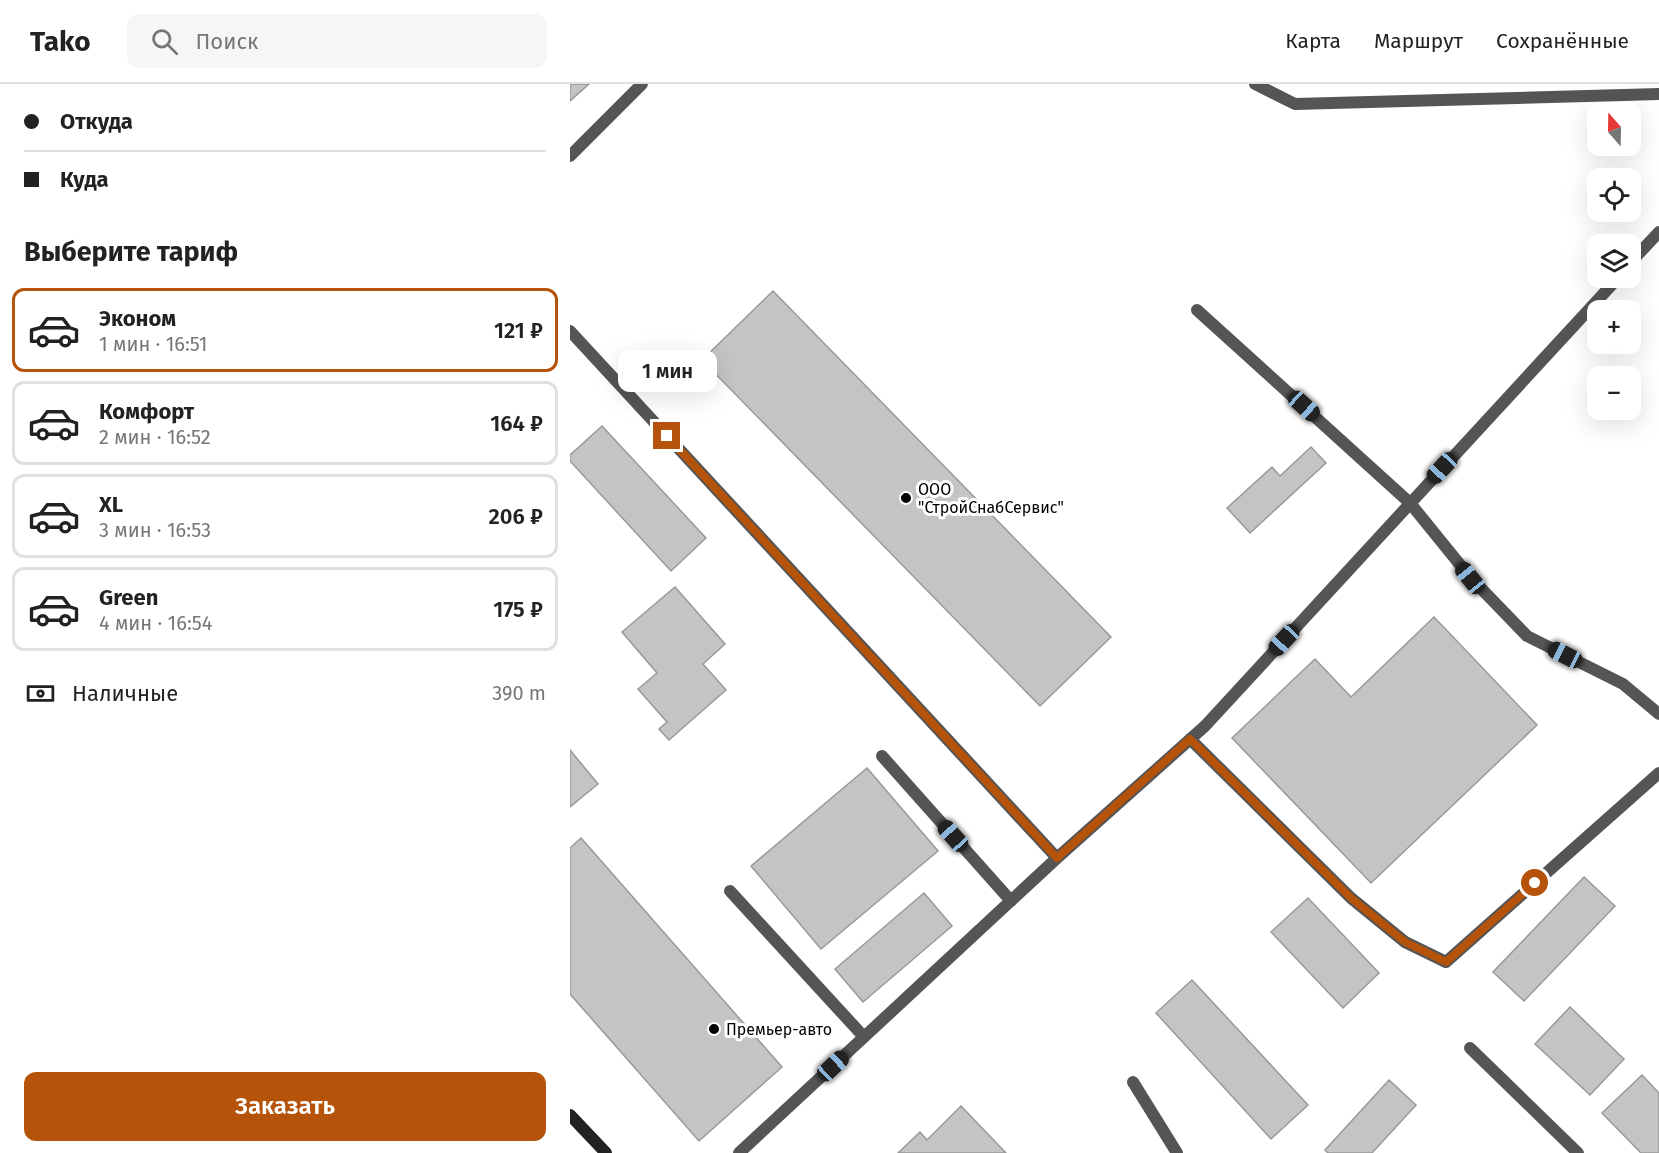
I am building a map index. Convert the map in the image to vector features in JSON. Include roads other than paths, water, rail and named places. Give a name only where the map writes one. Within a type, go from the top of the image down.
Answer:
[{"type":"main road","points":[[570,1115],[606,1153]]},
{"type":"lane","points":[[570,156],[642,84]]},
{"type":"lane","points":[[1255,84],[1295,104],[1659,94]]},
{"type":"lane","points":[[1641,251],[1659,232]]},
{"type":"lane","points":[[739,1153],[1057,858],[1205,726],[1609,288]]},
{"type":"lane","points":[[1197,310],[1410,503],[1470,578],[1527,636],[1623,684],[1657,709]]},
{"type":"lane","points":[[570,331],[1057,858]]},
{"type":"lane","points":[[1190,739],[1351,898],[1405,942],[1446,962],[1659,773]]},
{"type":"lane","points":[[882,756],[1011,901]]},
{"type":"lane","points":[[730,891],[864,1037]]},
{"type":"lane","points":[[1470,1048],[1578,1153]]},
{"type":"lane","points":[[1132,1082],[1177,1153]]},
{"type":"place","name":"ООО \"СтройСнабСервис\"","points":[[906,498]]},
{"type":"place","name":"Премьер-авто","points":[[714,1029]]}]
